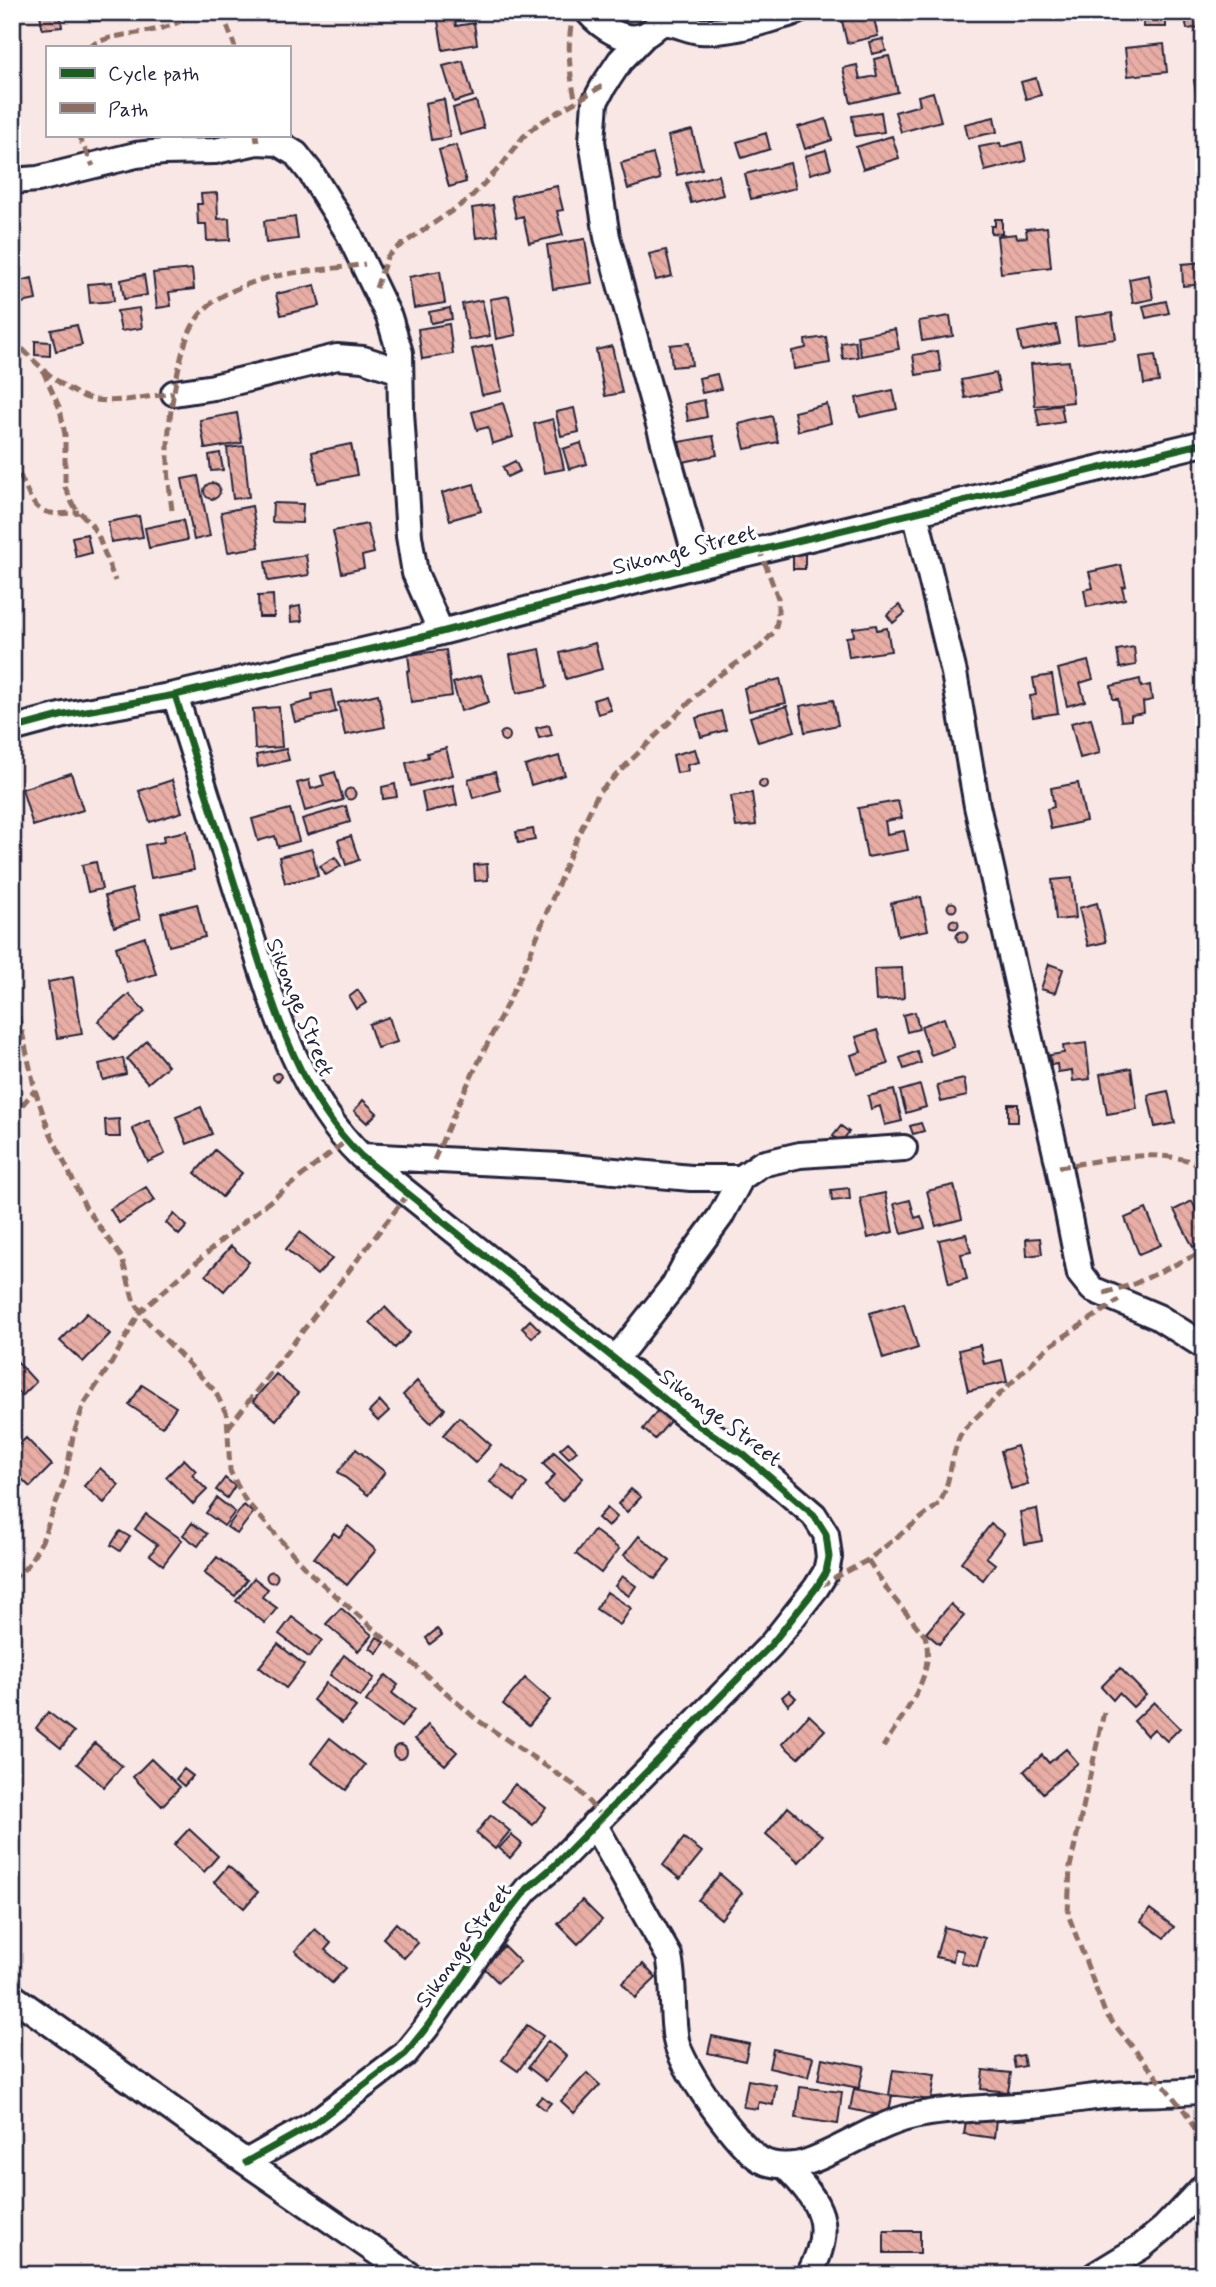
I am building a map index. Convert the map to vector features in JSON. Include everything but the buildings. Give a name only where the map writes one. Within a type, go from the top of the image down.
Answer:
[{"type":"street","points":[[588,12],[608,30],[634,38],[644,36]]},
{"type":"street","points":[[698,565],[607,237],[592,141],[594,112],[610,74],[658,24],[666,23],[700,31],[732,30],[796,12]]},
{"type":"street","points":[[12,181],[38,179],[150,154],[215,151],[272,141],[296,154],[311,173],[365,264],[389,317],[400,352],[409,536],[415,573],[441,632]]},
{"type":"street","points":[[174,393],[214,387],[337,357],[363,359],[400,371]]},
{"type":"street","name":"Sikonge Street","points":[[12,729],[64,715],[175,695],[441,632],[698,565],[1204,443]]},
{"type":"street","points":[[915,512],[954,673],[976,806],[1059,1167],[1080,1274],[1092,1289],[1158,1317],[1204,1346]]},
{"type":"street","name":"Sikonge Street","points":[[175,695],[264,979],[300,1068],[329,1119],[346,1142],[692,1421],[744,1455],[814,1515],[826,1534],[830,1557],[826,1572],[816,1588],[771,1645],[554,1866],[527,1889],[405,2054],[312,2125],[246,2162]]},
{"type":"street","points":[[615,1360],[669,1292],[684,1266],[720,1217],[741,1178],[761,1164],[800,1155],[904,1148]]},
{"type":"street","points":[[361,1156],[560,1166],[691,1178],[741,1178]]},
{"type":"street","points":[[594,1824],[668,1956],[672,1972],[676,2041],[686,2068],[745,2146],[761,2160],[785,2166],[806,2163],[885,2125],[920,2114],[1114,2095],[1171,2094],[1204,2090]]},
{"type":"street","points":[[12,1996],[410,2275]]},
{"type":"street","points":[[785,2166],[811,2192],[820,2209],[824,2234],[818,2259],[809,2275]]},
{"type":"street","points":[[1095,2275],[1140,2247],[1164,2228],[1204,2186]]},
{"type":"marked path","points":[[90,46],[114,37],[168,26],[195,12]]},
{"type":"marked path","points":[[222,12],[235,46]]},
{"type":"marked path","points":[[574,12],[569,57],[576,102]]},
{"type":"marked path","points":[[376,288],[387,257],[394,250],[468,200],[502,165],[523,137],[538,124],[604,85]]},
{"type":"marked path","points":[[78,136],[93,166]]},
{"type":"marked path","points":[[256,136],[257,142]]},
{"type":"marked path","points":[[172,510],[168,473],[171,407],[185,345],[200,314],[224,295],[258,281],[288,274],[365,264]]},
{"type":"marked path","points":[[12,338],[50,375],[84,397],[115,401],[174,393]]},
{"type":"marked path","points":[[43,371],[60,409],[65,435],[65,487],[73,505],[91,524],[99,538],[115,581]]},
{"type":"marked path","points":[[12,462],[29,496],[40,509],[61,514],[79,512]]},
{"type":"marked path","points":[[434,1160],[523,971],[598,793],[711,681],[760,647],[775,631],[778,598],[760,550]]},
{"type":"marked path","points":[[12,987],[35,1090],[48,1128],[86,1208],[122,1258],[133,1299],[145,1319],[215,1391],[227,1415],[230,1471],[245,1500],[310,1573],[476,1719],[574,1785],[601,1816]]},
{"type":"marked path","points":[[12,1117],[35,1090]]},
{"type":"marked path","points":[[12,1581],[28,1565],[42,1541],[66,1476],[73,1436],[84,1404],[111,1364],[140,1312],[231,1232],[346,1141]]},
{"type":"marked path","points":[[1059,1167],[1132,1156],[1169,1157],[1204,1166]]},
{"type":"marked path","points":[[228,1428],[408,1194]]},
{"type":"marked path","points":[[1104,1293],[1134,1284],[1204,1251]]},
{"type":"marked path","points":[[820,1586],[868,1560],[939,1504],[963,1430],[1047,1348],[1119,1300]]},
{"type":"marked path","points":[[868,1560],[888,1591],[925,1636],[927,1651],[926,1666],[916,1694],[883,1747]]},
{"type":"marked path","points":[[1104,1712],[1070,1867],[1068,1914],[1105,2013],[1186,2113],[1199,2137],[1204,2160]]},
{"type":"cycle path","points":[[12,729],[64,715],[175,695],[426,636],[698,565],[1204,443]]},
{"type":"cycle path","points":[[175,695],[262,971],[286,1038],[318,1101],[338,1130],[361,1156],[692,1421],[744,1455],[814,1515],[826,1534],[829,1557],[826,1572],[816,1588],[771,1645],[554,1866],[527,1889],[405,2054],[312,2125],[246,2162]]}]
